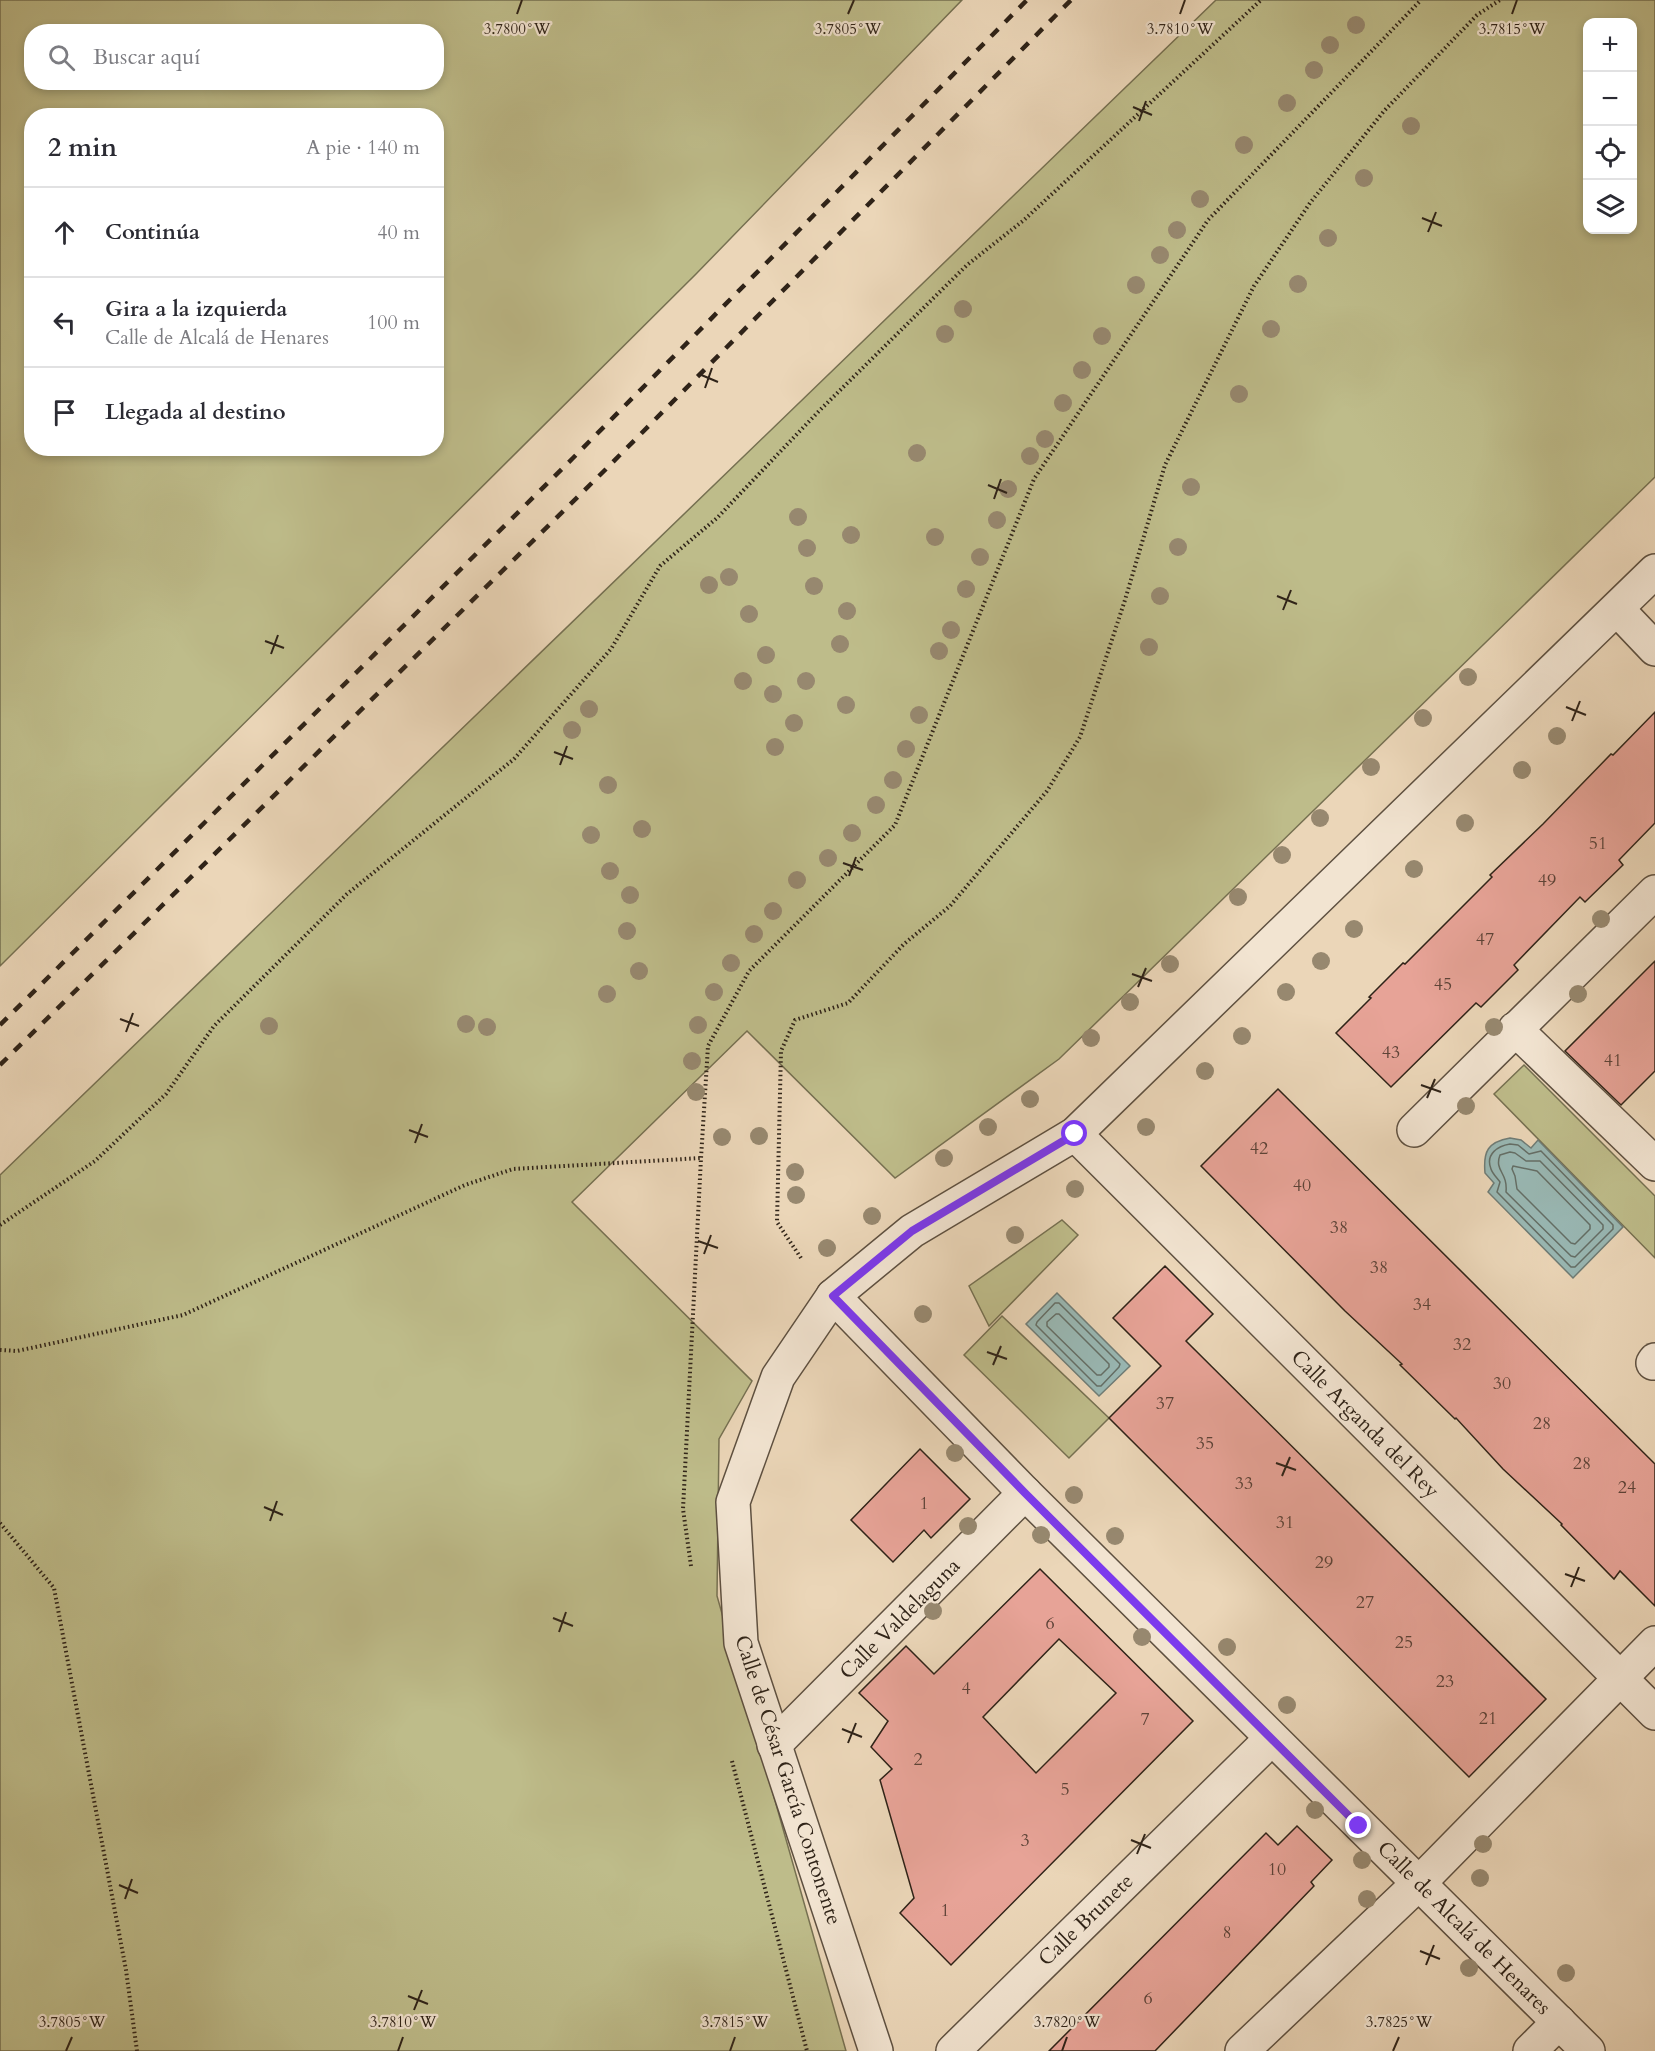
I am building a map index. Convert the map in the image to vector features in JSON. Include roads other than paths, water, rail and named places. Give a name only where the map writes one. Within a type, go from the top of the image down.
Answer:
[{"type":"street","points":[[833,1296],[912,1231],[1075,1134],[1655,571]]},
{"type":"street","points":[[1617,609],[1655,648]]},
{"type":"street","points":[[1414,1130],[1655,892]]},
{"type":"street","points":[[1515,1029],[1655,1164]]},
{"type":"street","name":"Calle Arganda del Rey","points":[[1075,1134],[1655,1713]]},
{"type":"street","name":"Calle de Alcalá de Henares","points":[[833,1296],[1025,1493],[1588,2051]]},
{"type":"street","name":"Calle de César García Contonente","points":[[833,1296],[778,1377],[733,1502],[741,1643],[876,2051]]},
{"type":"street","name":"Calle Valdelaguna","points":[[774,1745],[1025,1493]]},
{"type":"street","points":[[1242,2051],[1419,1883],[1655,1643]]},
{"type":"street","name":"Calle Brunete","points":[[953,2051],[1271,1739]]},
{"type":"street","points":[[1530,2051],[1559,2022]]},
{"type":"water","points":[[1510,1138],[1521,1140],[1531,1148],[1538,1140],[1623,1227],[1573,1278],[1488,1192],[1494,1183],[1485,1173],[1486,1153],[1492,1145]]},
{"type":"water","points":[[1057,1293],[1130,1366],[1099,1396],[1026,1324]]},
{"type":"railway","points":[[0,1025],[573,458],[1027,0]]},
{"type":"railway","points":[[0,1065],[604,471],[1071,0]]}]
